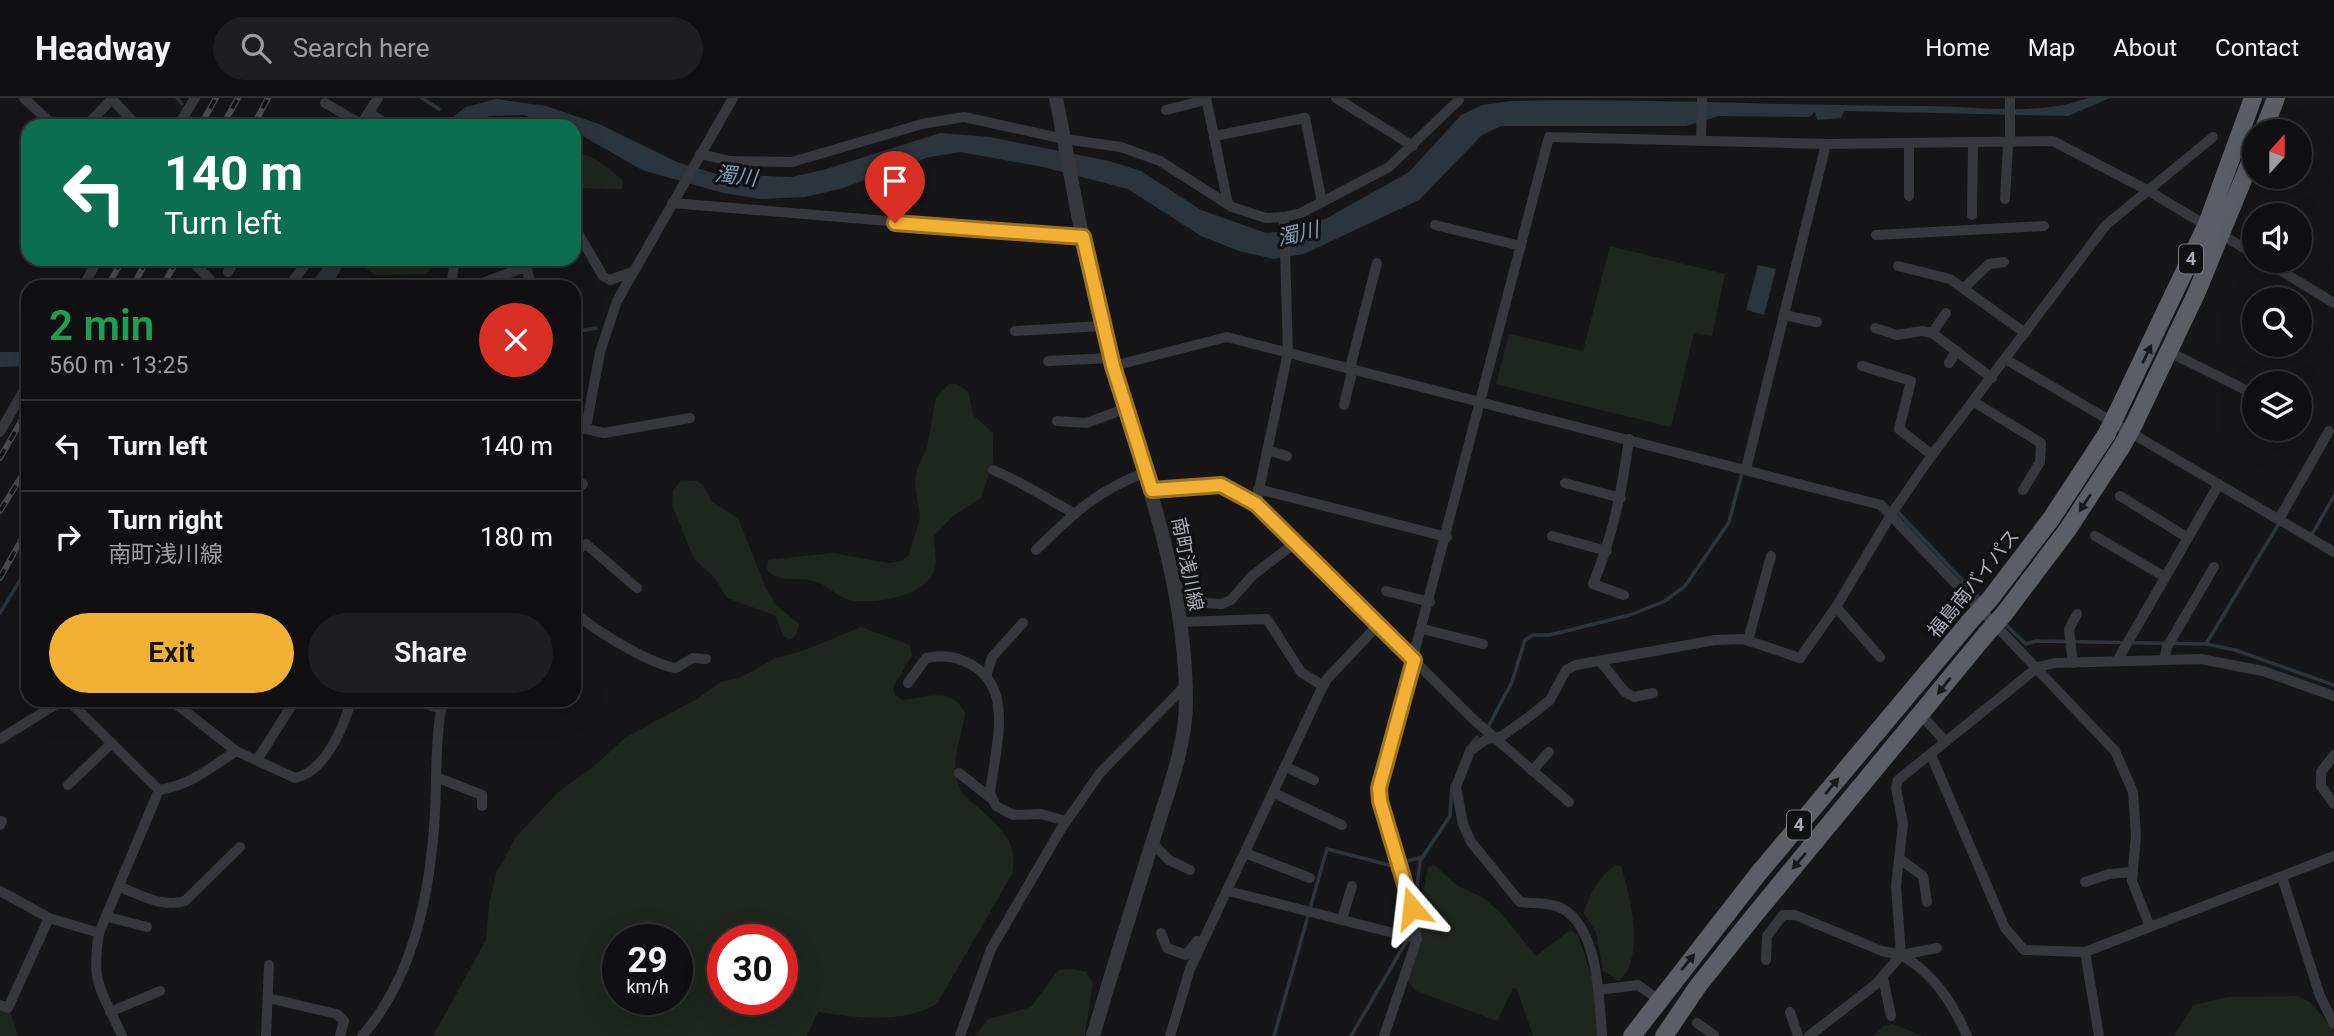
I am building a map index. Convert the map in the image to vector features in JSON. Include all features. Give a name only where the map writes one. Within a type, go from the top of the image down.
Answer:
[{"type":"highway","name":"福島南バイパス","points":[[1664,1036],[1698,986],[1752,918],[2004,614],[2068,529],[2122,446],[2169,352],[2214,229],[2253,98]]},
{"type":"highway","points":[[2268,119],[2276,98]]},
{"type":"highway","name":"福島南バイパス","points":[[1632,1036],[1758,874],[1990,599],[2050,519],[2106,435],[2242,176]]},
{"type":"street","points":[[24,98],[46,119]]},
{"type":"street","points":[[182,119],[195,98]]},
{"type":"street","points":[[365,119],[378,98]]},
{"type":"street","points":[[581,426],[588,416],[595,371],[610,317],[632,272],[733,98]]},
{"type":"street","name":"南町浅川線","points":[[1056,98],[1103,326],[1152,490],[1174,586],[1185,686],[1184,725],[1175,767],[1093,1036]]},
{"type":"street","points":[[1335,98],[1413,146]]},
{"type":"street","points":[[1701,139],[1702,98]]},
{"type":"street","points":[[93,119],[112,99],[131,119]]},
{"type":"street","points":[[1166,110],[1206,99],[1228,204]]},
{"type":"street","points":[[698,158],[792,162],[922,124],[964,117],[1065,142],[1099,142],[1150,157],[1228,204],[1266,218],[1285,219],[1301,214],[1389,167],[1460,99]]},
{"type":"street","points":[[2005,199],[2010,99]]},
{"type":"street","points":[[325,103],[351,119]]},
{"type":"street","points":[[369,113],[379,119]]},
{"type":"street","points":[[1215,136],[1305,118],[1322,202]]},
{"type":"street","points":[[1384,1036],[1417,939],[1412,908],[1380,801],[1379,788],[1423,629],[1549,137],[1826,144],[2053,141],[2147,190],[2242,246]]},
{"type":"street","points":[[1602,1036],[1596,968],[1573,918],[1550,903],[1521,902],[1471,842],[1463,824],[1456,787],[1470,751],[1494,736],[1502,736],[1549,701],[1566,670],[1576,665],[1715,639],[1748,640],[1800,658],[1836,607],[1892,513],[1932,455],[2007,360],[2106,225],[2213,137]]},
{"type":"street","points":[[1746,469],[1826,144]]},
{"type":"street","points":[[1909,144],[1909,196]]},
{"type":"street","points":[[1972,215],[1973,144]]},
{"type":"street","points":[[672,203],[1083,237]]},
{"type":"street","points":[[1256,504],[1289,352],[1285,219]]},
{"type":"street","points":[[1435,225],[1521,246]]},
{"type":"street","points":[[1876,235],[2043,226]]},
{"type":"street","points":[[581,238],[603,276],[610,280],[632,272]]},
{"type":"street","points":[[1964,288],[1989,264],[2004,262]]},
{"type":"street","points":[[1344,405],[1377,263]]},
{"type":"street","points":[[197,266],[210,280]]},
{"type":"street","points":[[228,272],[232,266]]},
{"type":"street","points":[[294,280],[304,266]]},
{"type":"street","points":[[487,280],[518,266]]},
{"type":"street","points":[[1898,266],[1950,279],[2025,333]]},
{"type":"street","points":[[2285,273],[2334,303]]},
{"type":"street","points":[[1932,333],[1946,313]]},
{"type":"street","points":[[1784,315],[1817,322]]},
{"type":"street","points":[[1015,331],[1103,326]]},
{"type":"street","points":[[1875,328],[1898,335],[1922,331],[1932,333],[1992,378]]},
{"type":"street","points":[[1048,361],[1112,362],[1227,337],[1481,400],[1881,505],[1892,513],[1938,567],[2038,667],[2115,751],[2133,792],[2136,814],[2132,881],[2150,927]]},
{"type":"street","points":[[1949,363],[1957,351]]},
{"type":"street","points":[[2169,352],[2242,388]]},
{"type":"street","points":[[2007,360],[2334,552]]},
{"type":"street","points":[[1862,366],[1911,382],[1899,429],[1932,455]]},
{"type":"street","points":[[2,424],[21,394]]},
{"type":"street","points":[[1974,402],[2041,443],[2040,462],[2023,490]]},
{"type":"street","points":[[1057,421],[1086,424],[1127,408]]},
{"type":"street","points":[[581,431],[604,432],[690,418]]},
{"type":"street","points":[[2279,519],[2329,431]]},
{"type":"street","points":[[1624,595],[1593,584],[1607,551],[1622,498],[1629,439]]},
{"type":"street","points":[[1267,450],[1287,456]]},
{"type":"street","points":[[993,470],[1027,484],[1036,493],[1073,513]]},
{"type":"street","points":[[1036,551],[1073,513],[1108,487],[1147,472]]},
{"type":"street","points":[[1564,483],[1622,498]]},
{"type":"street","points":[[2117,661],[2219,484]]},
{"type":"street","points":[[1152,490],[1221,485],[1256,504],[1473,719],[1569,802]]},
{"type":"street","points":[[1258,489],[1447,537]]},
{"type":"street","points":[[2120,496],[2188,538]]},
{"type":"street","points":[[1552,536],[1607,551]]},
{"type":"street","points":[[2095,536],[2165,577]]},
{"type":"street","points":[[1174,586],[1189,590],[1205,603],[1222,604],[1231,600],[1252,576],[1296,541]]},
{"type":"street","points":[[581,547],[586,544],[637,588]]},
{"type":"street","points":[[1748,640],[1771,556]]},
{"type":"street","points":[[2164,660],[2167,647],[2214,568]]},
{"type":"street","points":[[1385,591],[1430,602]]},
{"type":"street","points":[[1836,607],[1880,657]]},
{"type":"street","points":[[2073,663],[2069,629],[2077,614]]},
{"type":"street","points":[[581,618],[592,629],[662,665],[676,668],[693,658],[706,659]]},
{"type":"street","points":[[1180,622],[1267,619],[1301,672],[1323,686]]},
{"type":"street","points":[[986,677],[992,656],[1023,623]]},
{"type":"street","points":[[1170,1036],[1190,969],[1323,686],[1378,625]]},
{"type":"street","points":[[1423,629],[1483,644]]},
{"type":"street","points":[[908,683],[926,658],[942,654],[958,657],[977,668],[986,677],[999,705],[990,793],[996,806],[1013,815],[1041,814],[1066,821]]},
{"type":"street","points":[[1809,1036],[1822,1031],[1883,978],[1900,955],[1896,887],[1903,824],[1896,789],[1898,780],[2038,667],[2073,663],[2200,659],[2263,671],[2334,696]]},
{"type":"street","points":[[1600,661],[1625,692],[1634,697],[1653,693]]},
{"type":"street","points":[[960,1036],[991,949],[1066,821],[1100,773],[1185,686]]},
{"type":"street","points":[[0,739],[53,707]]},
{"type":"street","points":[[73,707],[159,790]]},
{"type":"street","points":[[180,707],[236,751],[295,778],[304,776],[339,733],[348,707]]},
{"type":"street","points":[[257,760],[290,707]]},
{"type":"street","points":[[362,1036],[388,1001],[411,946],[432,851],[442,707]]},
{"type":"street","points":[[1921,715],[1945,741]]},
{"type":"street","points":[[68,785],[112,743]]},
{"type":"street","points":[[159,790],[184,785],[198,778],[236,751]]},
{"type":"street","points":[[1532,771],[1549,752]]},
{"type":"street","points":[[1931,755],[2011,938],[2024,950],[2085,951],[2334,856]]},
{"type":"street","points":[[2334,755],[2321,772],[2321,786],[2334,804]]},
{"type":"street","points":[[1286,767],[1314,780]]},
{"type":"street","points":[[959,773],[992,799]]},
{"type":"street","points":[[436,777],[482,795],[482,806]]},
{"type":"street","points":[[122,1036],[96,978],[94,961],[99,933],[108,917],[159,790]]},
{"type":"street","points":[[1275,793],[1342,825]]},
{"type":"street","points":[[1152,843],[1170,860],[1190,870]]},
{"type":"street","points":[[120,887],[158,902],[174,905],[186,901],[240,846]]},
{"type":"street","points":[[1245,853],[1310,878]]},
{"type":"street","points":[[1900,859],[1923,876],[1927,902]]},
{"type":"street","points":[[2085,882],[2109,874],[2133,872]]},
{"type":"street","points":[[2282,877],[2320,996],[2334,1024]]},
{"type":"street","points":[[1342,919],[1352,886]]},
{"type":"street","points":[[0,891],[49,918],[99,933]]},
{"type":"street","points":[[1228,891],[1417,939]]},
{"type":"street","points":[[1766,960],[1767,936],[1783,915],[1795,915],[1882,951],[1900,955],[1921,966],[1933,979],[1967,1036]]},
{"type":"street","points":[[108,917],[147,927]]},
{"type":"street","points":[[0,1005],[8,1008],[49,918]]},
{"type":"street","points":[[1161,933],[1167,948],[1186,956],[1202,933],[1211,926]]},
{"type":"street","points":[[1900,955],[1937,948]]},
{"type":"street","points":[[2085,951],[2099,1036]]},
{"type":"street","points":[[266,1036],[269,965]]},
{"type":"street","points":[[1883,978],[1891,1016]]},
{"type":"street","points":[[1598,990],[1638,985],[1652,995]]},
{"type":"street","points":[[110,1012],[160,991]]},
{"type":"street","points":[[268,998],[337,1014],[344,1021],[340,1036]]},
{"type":"street","points":[[1790,1013],[1798,1036]]},
{"type":"street","points":[[1697,1023],[1714,1036]]},
{"type":"shaded area","points":[[581,153],[597,160],[623,180],[622,189],[581,188]]},
{"type":"shaded area","points":[[1610,246],[1725,274],[1712,336],[1694,333],[1671,427],[1496,384],[1509,334],[1583,351]]},
{"type":"shaded area","points":[[431,266],[426,274],[375,275],[365,268]]},
{"type":"shaded area","points":[[949,384],[956,384],[968,391],[973,415],[993,433],[993,462],[981,498],[953,516],[934,536],[936,560],[931,578],[902,596],[877,601],[856,601],[846,599],[817,582],[784,579],[772,575],[767,570],[768,560],[833,553],[888,563],[901,561],[909,555],[920,518],[915,483],[917,469],[927,447],[936,398]]},
{"type":"shaded area","points":[[681,480],[697,481],[704,486],[712,502],[738,518],[775,604],[799,624],[796,635],[790,640],[783,636],[776,616],[727,598],[714,577],[694,559],[672,505],[673,491]]},
{"type":"shaded area","points":[[861,627],[910,645],[912,655],[893,688],[895,695],[903,700],[945,696],[959,704],[965,713],[957,752],[958,782],[965,796],[1006,836],[1013,853],[1012,874],[937,1004],[909,1015],[894,1017],[818,1012],[807,1036],[433,1036],[486,940],[489,905],[496,874],[515,838],[558,792],[594,766],[626,737],[697,699],[721,682],[739,678],[776,658],[805,650]]},
{"type":"shaded area","points":[[1434,865],[1458,886],[1482,897],[1500,912],[1536,956],[1570,930],[1578,935],[1597,993],[1599,1036],[1533,1036],[1517,989],[1513,988],[1497,1021],[1416,991],[1407,980],[1428,867]]},
{"type":"shaded area","points":[[1621,866],[1628,893],[1634,942],[1627,971],[1619,981],[1603,971],[1596,932],[1584,914],[1596,886],[1611,868]]},
{"type":"shaded area","points":[[1074,969],[1086,972],[1093,982],[1085,1036],[975,1036],[988,1019],[1031,1007],[1058,970]]},
{"type":"shaded area","points":[[2298,996],[2310,1002],[2334,1030],[2334,1036],[2174,1036],[2193,1005],[2228,997]]},
{"type":"shaded area","points":[[0,1008],[11,1014],[18,1036],[0,1036]]},
{"type":"shaded area","points":[[1893,1024],[1922,1036],[1873,1036],[1883,1026]]},
{"type":"water","name":"濁川","points":[[2088,98],[2110,98],[2068,116],[1844,111],[1841,118],[1817,120],[1815,112],[1809,117],[1719,116],[1686,126],[1501,126],[1482,135],[1419,200],[1304,254],[1274,259],[1239,251],[1201,236],[1128,189],[1043,167],[960,152],[929,157],[840,189],[805,197],[761,199],[723,193],[642,170],[581,135],[581,119],[536,119],[523,115],[450,119],[466,107],[496,99],[546,106],[599,124],[677,162],[716,174],[791,177],[823,170],[940,133],[990,137],[1109,161],[1141,171],[1201,210],[1266,233],[1301,230],[1409,172],[1461,115],[1482,105],[1509,101],[1613,101],[2028,109],[2068,104]]},
{"type":"water","points":[[1758,265],[1776,269],[1764,315],[1746,310]]},
{"type":"water","points":[[324,266],[343,266],[335,280],[314,280]]},
{"type":"water","points":[[0,352],[21,352],[21,366],[0,367]]},
{"type":"waterway","points":[[177,98],[182,104]]},
{"type":"waterway","points":[[422,98],[439,109]]},
{"type":"waterway","points":[[581,331],[596,328]]},
{"type":"waterway","points":[[1488,727],[1512,682],[1525,640],[1533,635],[1550,635],[1630,615],[1665,601],[1685,586],[1729,522],[1742,473]]},
{"type":"waterway","points":[[2311,536],[2334,496]]},
{"type":"waterway","points":[[1896,510],[1982,601]]},
{"type":"waterway","points":[[2206,644],[2278,525]]},
{"type":"waterway","points":[[0,613],[21,578]]},
{"type":"waterway","points":[[2005,624],[2026,644],[2036,641],[2206,644],[2235,650],[2334,685]]},
{"type":"waterway","points":[[1467,749],[1477,737]]},
{"type":"waterway","points":[[1415,904],[1420,861],[1450,816],[1452,785]]},
{"type":"waterway","points":[[1311,905],[1327,849],[1393,866]]},
{"type":"waterway","points":[[1404,862],[1422,857]]},
{"type":"waterway","points":[[1274,1036],[1308,916]]},
{"type":"waterway","points":[[1404,931],[1407,922]]},
{"type":"waterway","points":[[1351,1036],[1406,942]]},
{"type":"railway","points":[[204,119],[216,98]]},
{"type":"railway","points":[[226,119],[238,98]]},
{"type":"railway","points":[[257,119],[268,98]]},
{"type":"railway","points":[[111,280],[119,266]]},
{"type":"railway","points":[[136,280],[144,266]]},
{"type":"railway","points":[[166,280],[174,266]]},
{"type":"railway","points":[[0,458],[21,421]]},
{"type":"railway","points":[[0,511],[21,477]]},
{"type":"railway","points":[[0,578],[21,540]]},
{"type":"route","points":[[895,223],[1083,237],[1113,366],[1152,490],[1221,485],[1256,504],[1332,576],[1414,660],[1379,788],[1380,801],[1412,908]]}]
